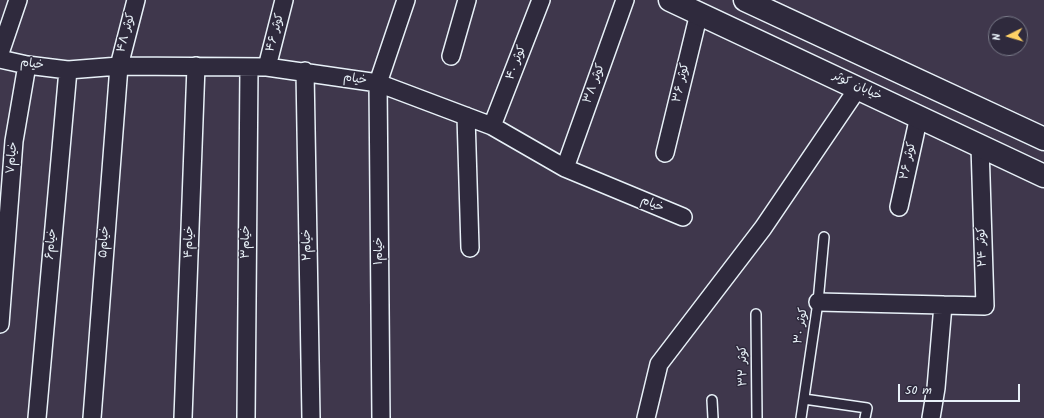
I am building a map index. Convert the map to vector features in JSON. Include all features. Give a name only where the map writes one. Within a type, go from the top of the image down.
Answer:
[{"type":"main road","name":"خیابان کوثر","points":[[670,0],[1044,176]]},
{"type":"main road","points":[[745,0],[1044,139]]},
{"type":"main road","points":[[858,88],[875,60]]},
{"type":"street","points":[[0,53],[18,0]]},
{"type":"street","name":"کوثر ۴۸","points":[[118,66],[136,0]]},
{"type":"street","name":"کوثر ۴۶","points":[[267,67],[284,0]]},
{"type":"street","name":"خیام۱","points":[[381,418],[378,84],[406,0]]},
{"type":"street","points":[[451,56],[467,0]]},
{"type":"street","name":"کوثر ۴۰","points":[[492,126],[541,0]]},
{"type":"street","name":"کوثر ۳۸","points":[[565,168],[625,0]]},
{"type":"street","name":"کوثر ۳۶","points":[[665,153],[699,13]]},
{"type":"street","name":"خیام","points":[[0,59],[27,65],[68,70],[118,66],[267,67],[305,71],[378,84],[492,126],[565,168],[682,217]]},
{"type":"street","name":"خیام۷","points":[[0,324],[14,142],[27,65]]},
{"type":"street","name":"خیام۵","points":[[92,418],[118,66]]},
{"type":"street","name":"خیام۴","points":[[183,418],[196,66]]},
{"type":"street","name":"خیام۳","points":[[246,418],[249,67]]},
{"type":"street","name":"خیام۶","points":[[37,418],[68,70]]},
{"type":"street","name":"خیام۲","points":[[305,71],[311,418]]},
{"type":"street","points":[[646,418],[658,364],[763,228],[858,88]]},
{"type":"street","points":[[466,116],[470,248]]},
{"type":"street","name":"کوثر ۲۶","points":[[899,207],[919,116]]},
{"type":"street","name":"کوثر ۲۴","points":[[818,302],[985,306],[980,146]]},
{"type":"street","points":[[931,418],[936,388],[943,305]]},
{"type":"lane","name":"کوثر ۳۰","points":[[801,418],[818,302],[824,237]]},
{"type":"lane","name":"کوثر ۳۲","points":[[756,314],[756,418]]},
{"type":"lane","points":[[804,399],[867,408],[865,418]]},
{"type":"lane","points":[[712,400],[713,418]]}]
